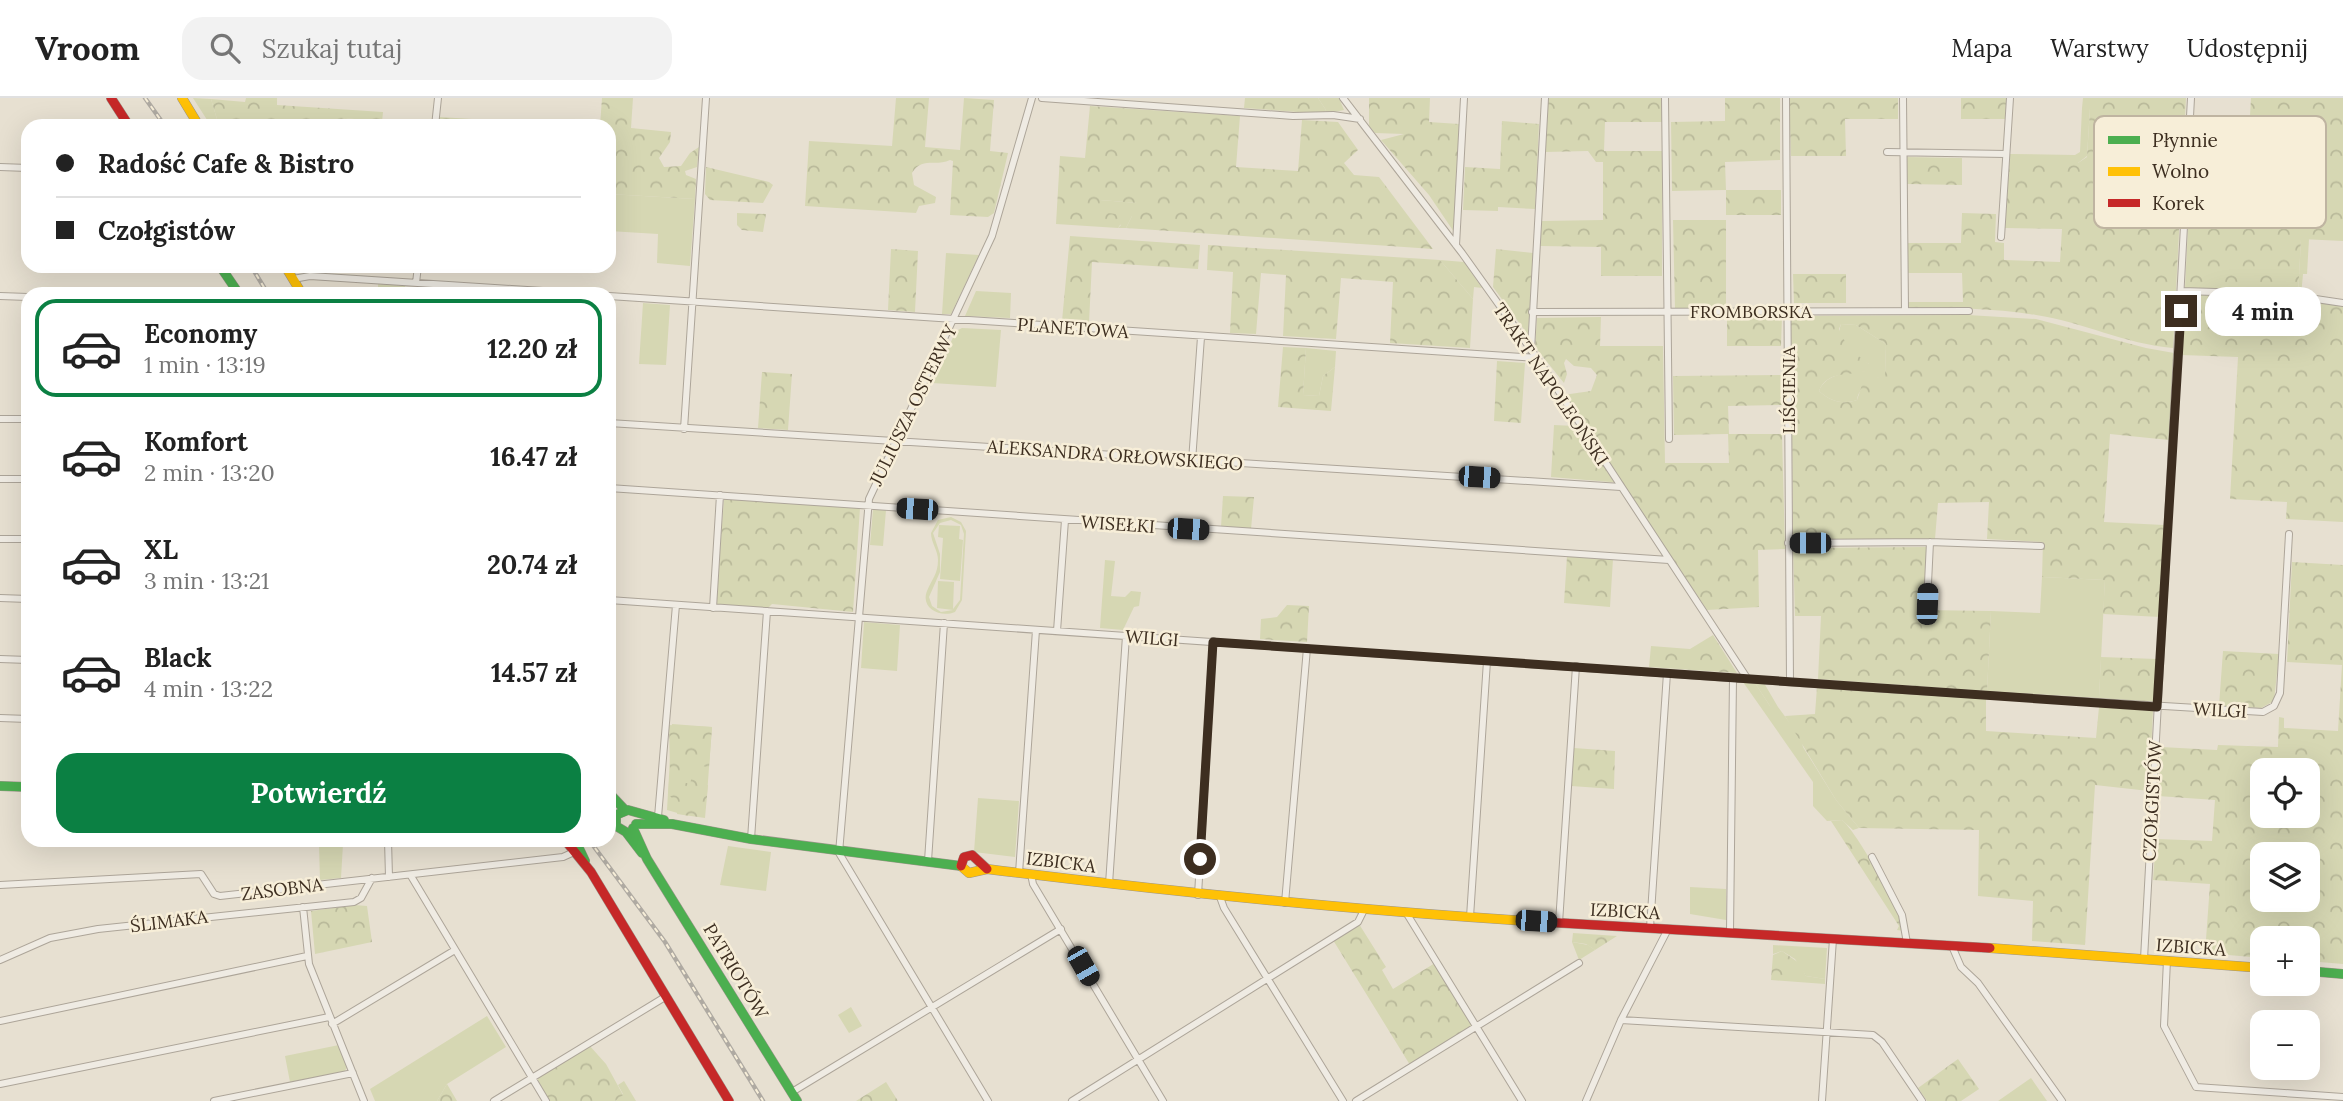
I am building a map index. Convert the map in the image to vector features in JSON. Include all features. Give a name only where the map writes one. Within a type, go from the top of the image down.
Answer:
[{"type":"street","points":[[111,98],[124,119]]},
{"type":"street","points":[[182,98],[195,119]]},
{"type":"street","points":[[436,119],[438,98]]},
{"type":"street","points":[[684,429],[706,98]]},
{"type":"street","name":"JULIUSZA OSTERWY","points":[[839,850],[868,506],[894,442],[992,236],[1032,98]]},
{"type":"street","points":[[1042,98],[1293,116],[1342,115],[1360,120]]},
{"type":"street","name":"TRAKT NAPOLEOŃSKI","points":[[1343,98],[1456,245],[1537,358],[1747,678]]},
{"type":"street","points":[[1456,245],[1464,98]]},
{"type":"street","points":[[1531,350],[1545,98]]},
{"type":"street","points":[[1665,98],[1669,439]]},
{"type":"street","name":"LIŚCIENIA","points":[[1786,98],[1790,681]]},
{"type":"street","points":[[1903,98],[1905,311]]},
{"type":"street","points":[[2001,237],[2010,98]]},
{"type":"street","name":"CZOŁGISTÓW","points":[[2190,116],[2191,98]]},
{"type":"street","points":[[1887,152],[2006,154]]},
{"type":"street","points":[[0,167],[21,168]]},
{"type":"street","name":"CZOŁGISTÓW","points":[[2144,959],[2185,228]]},
{"type":"street","points":[[289,273],[298,287]]},
{"type":"street","points":[[416,283],[417,273]]},
{"type":"street","points":[[293,279],[310,276],[479,287]]},
{"type":"street","points":[[2182,291],[2269,293],[2343,303]]},
{"type":"street","points":[[0,296],[21,297]]},
{"type":"street","name":"PLANETOWA","points":[[616,297],[1537,358]]},
{"type":"street","name":"FROMBORSKA","points":[[1532,312],[1969,311]]},
{"type":"street","points":[[1192,461],[1201,337]]},
{"type":"street","points":[[0,419],[21,419]]},
{"type":"street","name":"ALEKSANDRA ORŁOWSKIEGO","points":[[616,424],[1622,487]]},
{"type":"street","points":[[0,479],[21,479]]},
{"type":"street","name":"WISEŁKI","points":[[616,488],[1669,560]]},
{"type":"street","points":[[713,608],[720,495]]},
{"type":"street","points":[[1057,631],[1065,520]]},
{"type":"street","name":"WILGI","points":[[616,601],[2157,707],[2263,712],[2277,703],[2280,693],[2289,534]]},
{"type":"street","points":[[0,539],[21,540]]},
{"type":"street","points":[[1788,543],[1930,542],[2041,546]]},
{"type":"street","points":[[1927,604],[1930,542]]},
{"type":"street","points":[[0,598],[21,599]]},
{"type":"street","points":[[658,817],[676,605]]},
{"type":"street","points":[[751,839],[768,611]]},
{"type":"street","points":[[928,861],[944,623]]},
{"type":"street","points":[[1019,873],[1036,630]]},
{"type":"street","points":[[1110,884],[1126,636]]},
{"type":"street","points":[[1198,895],[1213,642]]},
{"type":"street","points":[[1285,903],[1307,648]]},
{"type":"street","points":[[0,659],[21,660]]},
{"type":"street","points":[[1470,917],[1487,661]]},
{"type":"street","points":[[1559,923],[1576,666]]},
{"type":"street","points":[[1650,928],[1667,673]]},
{"type":"street","points":[[1730,932],[1733,678]]},
{"type":"street","points":[[0,719],[21,719]]},
{"type":"street","points":[[0,786],[21,787]]},
{"type":"street","points":[[616,803],[632,828]]},
{"type":"street","points":[[624,812],[658,817],[672,824],[751,839],[961,866],[969,873],[981,867],[974,856],[969,855],[962,859],[961,866]]},
{"type":"street","points":[[624,812],[616,826],[632,828],[672,824]]},
{"type":"street","name":"PATRIOTÓW","points":[[632,828],[648,859],[797,1101]]},
{"type":"street","points":[[388,847],[389,877]]},
{"type":"street","points":[[570,847],[587,866]]},
{"type":"street","points":[[578,847],[647,966],[660,980],[665,997],[689,1037],[701,1048],[705,1062],[729,1101]]},
{"type":"street","points":[[839,850],[841,859],[930,1009],[988,1101]]},
{"type":"street","name":"ZASOBNA","points":[[0,885],[201,874],[214,894],[220,896],[411,876],[563,857],[574,852]]},
{"type":"street","points":[[1872,857],[1902,915],[1908,943]]},
{"type":"street","name":"IZBICKA","points":[[981,867],[1198,895],[1407,914],[1908,943],[2250,967]]},
{"type":"street","points":[[1031,874],[1033,884],[1163,1101]]},
{"type":"street","points":[[411,876],[546,1101]]},
{"type":"street","name":"ŚLIMAKA","points":[[0,960],[50,938],[98,929],[358,901],[372,878]]},
{"type":"street","points":[[1220,897],[1266,979],[1343,1101]]},
{"type":"street","points":[[303,907],[307,957],[330,1020],[365,1101]]},
{"type":"street","points":[[1072,1101],[1358,922],[1364,910]]},
{"type":"street","points":[[1407,914],[1522,1101]]},
{"type":"street","points":[[792,1092],[1061,929]]},
{"type":"street","points":[[1586,1101],[1620,1020],[1668,929]]},
{"type":"street","points":[[1822,1101],[1833,939]]},
{"type":"street","points":[[1952,946],[1961,967],[1978,983],[2062,1101]]},
{"type":"street","points":[[0,1084],[330,1020],[455,950]]},
{"type":"street","points":[[0,1021],[307,957]]},
{"type":"street","points":[[2167,960],[2164,1026],[2196,1087],[2343,1097]]},
{"type":"street","points":[[1356,1101],[1579,963]]},
{"type":"street","points":[[2320,972],[2343,974]]},
{"type":"street","points":[[494,1101],[665,997]]},
{"type":"street","points":[[1620,1020],[1878,1037],[1922,1101]]},
{"type":"street","points":[[215,1101],[353,1073]]},
{"type":"green space","points":[[193,98],[211,99],[217,119],[206,119]]},
{"type":"green space","points":[[246,98],[277,98],[277,105],[383,112],[382,119],[217,119],[211,99],[245,102]]},
{"type":"green space","points":[[602,98],[633,98],[631,128],[671,132],[670,142],[659,158],[664,167],[681,166],[690,153],[699,147],[697,167],[685,171],[686,175],[696,179],[695,199],[616,194],[616,119],[600,119]]},
{"type":"green space","points":[[896,98],[929,98],[925,147],[960,150],[964,98],[994,100],[990,151],[1008,153],[994,213],[988,217],[950,215],[953,161],[950,160],[925,163],[912,173],[914,185],[936,197],[935,203],[919,206],[916,213],[805,206],[809,141],[892,146]]},
{"type":"green space","points":[[1245,98],[1318,98],[1326,110],[1325,114],[1244,108]]},
{"type":"green space","points":[[1318,98],[1339,98],[1344,110],[1325,114],[1326,110]]},
{"type":"green space","points":[[1369,98],[1430,98],[1429,122],[1459,124],[1454,232],[1429,195],[1381,140],[1404,134],[1375,133],[1369,126]]},
{"type":"green space","points":[[1548,98],[1662,98],[1662,122],[1605,122],[1604,151],[1662,151],[1662,276],[1601,276],[1601,247],[1540,246],[1542,221],[1603,220],[1603,162],[1596,162],[1588,151],[1545,152]]},
{"type":"green space","points":[[1725,98],[1780,98],[1780,160],[1725,162],[1726,190],[1672,191],[1671,122],[1725,121]]},
{"type":"green space","points":[[1789,98],[1898,98],[1898,119],[1845,119],[1846,156],[1791,156]]},
{"type":"green space","points":[[1961,98],[2007,98],[2005,119],[1961,119]]},
{"type":"green space","points":[[2083,98],[2186,98],[2185,116],[2094,116],[2094,228],[2179,228],[2173,348],[2138,342],[2036,315],[1957,308],[1908,308],[1908,302],[1963,302],[1962,273],[1908,273],[1908,243],[1961,243],[1962,213],[1996,214],[1995,242],[2004,243],[2004,260],[2060,262],[2062,229],[2005,228],[2009,163],[2078,163],[2087,157],[2090,109],[2082,108]]},
{"type":"green space","points":[[2251,98],[2343,98],[2343,241],[2301,239],[2298,295],[2244,289],[2185,288],[2188,228],[2326,228],[2326,116],[2250,116]]},
{"type":"green space","points":[[1090,106],[1240,116],[1236,167],[1298,171],[1302,120],[1338,122],[1358,150],[1344,163],[1354,175],[1379,177],[1433,249],[1126,228],[1132,216],[1137,216],[1137,203],[1100,200],[1100,212],[1116,214],[1124,219],[1118,228],[1056,224],[1060,156],[1085,158]]},
{"type":"green space","points":[[2082,108],[2090,108],[2087,156],[2078,163],[2009,163],[2010,154],[2075,155],[2080,152]]},
{"type":"green space","points":[[439,117],[472,119],[439,119]]},
{"type":"green space","points":[[1502,121],[1539,124],[1535,209],[1498,207],[1498,211],[1463,210],[1465,167],[1500,169]]},
{"type":"green space","points":[[1906,157],[1962,158],[1962,185],[1907,184]]},
{"type":"green space","points":[[706,167],[773,185],[763,203],[710,200],[705,194]]},
{"type":"green space","points":[[1726,190],[1781,190],[1781,215],[1726,215]]},
{"type":"green space","points":[[616,194],[695,199],[690,266],[657,263],[658,234],[616,231]]},
{"type":"green space","points":[[1100,200],[1138,203],[1137,216],[1132,216],[1126,228],[1118,228],[1121,225],[1100,212]]},
{"type":"green space","points":[[737,213],[766,214],[763,232],[742,230],[737,225]]},
{"type":"green space","points":[[1673,220],[1726,220],[1726,308],[1675,308]]},
{"type":"green space","points":[[1070,236],[1200,245],[1198,269],[1092,262],[1089,323],[1062,321]]},
{"type":"green space","points":[[2301,239],[2309,239],[2307,274],[2303,274],[2301,296],[2298,295]]},
{"type":"green space","points":[[1208,245],[1440,260],[1473,299],[1470,348],[1390,343],[1393,282],[1341,278],[1336,339],[1283,336],[1286,275],[1261,273],[1256,334],[1230,333],[1233,272],[1207,270]]},
{"type":"green space","points":[[891,249],[918,251],[915,312],[888,310]]},
{"type":"green space","points":[[1496,249],[1533,253],[1528,335],[1493,287]]},
{"type":"green space","points":[[946,253],[979,255],[951,314],[942,314]]},
{"type":"green space","points":[[1440,260],[1464,262],[1482,288],[1474,287],[1473,299]]},
{"type":"green space","points":[[1793,274],[1846,274],[1846,303],[1794,303]]},
{"type":"green space","points":[[378,284],[405,286],[405,287],[378,287]]},
{"type":"green space","points":[[976,291],[1011,293],[1010,318],[965,316]]},
{"type":"green space","points":[[2184,292],[2254,296],[2343,306],[2343,522],[2286,519],[2287,502],[2230,499],[2238,357],[2181,355]]},
{"type":"green space","points":[[643,303],[670,305],[666,365],[639,364]]},
{"type":"green space","points":[[1968,315],[2036,319],[2174,353],[2169,440],[2110,434],[2104,522],[2164,525],[2160,617],[2103,614],[2105,580],[2042,577],[2043,542],[1987,539],[1989,502],[1938,503],[1935,539],[1793,539],[1791,316]],"holes":[[[1841,324],[1856,325],[1886,344],[1885,375],[1863,382],[1857,400],[1836,401],[1819,391],[1828,379],[1871,369],[1869,364],[1848,348],[1839,329]]]},
{"type":"green space","points":[[1727,316],[1782,316],[1781,346],[1727,346]]},
{"type":"green space","points":[[1601,317],[1600,346],[1663,346],[1665,463],[1729,463],[1728,434],[1674,435],[1673,376],[1782,375],[1782,405],[1728,406],[1729,434],[1782,434],[1785,549],[1758,550],[1759,607],[1707,610],[1622,483],[1551,477],[1554,425],[1575,426],[1591,450],[1597,447],[1563,395],[1591,391],[1597,375],[1591,368],[1574,366],[1566,359],[1564,363],[1567,374],[1564,383],[1535,347],[1537,318]]},
{"type":"green space","points":[[1841,324],[1856,325],[1886,344],[1885,376],[1867,384],[1860,391],[1857,400],[1846,402],[1832,400],[1819,391],[1832,377],[1865,371],[1869,364],[1843,343]]},
{"type":"green space","points":[[962,328],[1001,330],[996,387],[932,383],[956,331]]},
{"type":"green space","points":[[1283,347],[1306,348],[1303,395],[1319,396],[1323,376],[1335,367],[1331,411],[1278,407]]},
{"type":"green space","points":[[1306,348],[1336,351],[1335,367],[1323,376],[1319,396],[1303,395]]},
{"type":"green space","points":[[1497,361],[1525,363],[1521,423],[1494,421]]},
{"type":"green space","points":[[762,372],[792,374],[788,430],[758,428]]},
{"type":"green space","points":[[1223,496],[1254,497],[1251,529],[1221,527]]},
{"type":"green space","points":[[724,499],[860,508],[853,612],[772,604],[768,608],[716,604]]},
{"type":"green space","points":[[873,509],[886,510],[883,546],[870,545]]},
{"type":"green space","points":[[951,517],[961,522],[966,531],[962,600],[955,612],[949,614],[938,613],[926,603],[927,591],[938,565],[931,533],[938,520]],"holes":[[[951,520],[961,525],[964,534],[960,600],[953,609],[954,582],[938,581],[937,608],[953,610],[941,612],[932,606],[929,597],[940,572],[940,554],[933,533],[940,523]]]},
{"type":"green space","points":[[939,525],[960,526],[959,539],[963,540],[960,581],[940,579],[943,538],[938,537]]},
{"type":"green space","points":[[1927,547],[1923,610],[1991,611],[1987,691],[1818,679],[1821,616],[1795,616],[1793,548]]},
{"type":"green space","points":[[1567,556],[1613,559],[1610,607],[1564,603]]},
{"type":"green space","points":[[1105,560],[1115,561],[1111,596],[1125,597],[1131,591],[1141,592],[1139,606],[1134,607],[1123,630],[1100,628]]},
{"type":"green space","points":[[2292,562],[2343,565],[2343,964],[2320,962],[2320,926],[2250,926],[2250,957],[2205,953],[2210,884],[2153,880],[2156,839],[2212,841],[2215,800],[2158,796],[2161,747],[2217,750],[2218,745],[2278,747],[2279,717],[2284,718],[2284,728],[2338,731],[2342,665],[2287,662]]},
{"type":"green space","points":[[2042,577],[2105,580],[2099,698],[1987,691],[1991,611],[2040,613]]},
{"type":"green space","points":[[1287,605],[1309,606],[1307,642],[1260,639],[1261,619],[1277,617]]},
{"type":"green space","points":[[864,622],[900,625],[897,671],[861,668]]},
{"type":"green space","points":[[1713,635],[1737,673],[1649,667],[1651,646],[1690,649]]},
{"type":"green space","points":[[2223,651],[2279,654],[2274,701],[2261,708],[2219,706]]},
{"type":"green space","points":[[2101,657],[2157,659],[2155,702],[2099,698]]},
{"type":"green space","points":[[1743,682],[1755,683],[1770,706],[1778,707],[1801,738],[1803,747],[1836,800],[1859,828],[1853,830],[1842,820],[1827,821],[1813,806],[1813,782]]},
{"type":"green space","points":[[1755,683],[1764,683],[1778,707],[1776,709],[1770,706]]},
{"type":"green space","points":[[1817,687],[1986,699],[1986,731],[2096,738],[2099,707],[2153,711],[2149,791],[2095,785],[2085,945],[2032,941],[2033,901],[1978,896],[1979,830],[1859,828],[1836,800],[1785,716],[1815,714]]},
{"type":"green space","points":[[672,724],[712,727],[707,795],[689,797],[688,816],[667,810]]},
{"type":"green space","points":[[669,725],[712,727],[709,767],[701,766],[698,758],[693,758],[681,771],[670,770]]},
{"type":"green space","points":[[1574,748],[1615,751],[1614,789],[1571,786]]},
{"type":"green space","points":[[692,772],[699,773],[698,784],[708,785],[705,818],[677,814],[678,802],[668,795],[669,782],[687,783],[690,787]]},
{"type":"green space","points":[[978,798],[1019,801],[1015,857],[974,852]]},
{"type":"green space","points":[[1842,820],[1878,872],[1904,931],[1897,930],[1899,926],[1831,821]]},
{"type":"green space","points":[[728,846],[771,852],[766,891],[720,885]]},
{"type":"green space","points":[[319,847],[343,847],[341,878],[320,880]]},
{"type":"green space","points":[[1690,887],[1726,889],[1726,920],[1690,914]]},
{"type":"green space","points":[[367,906],[372,942],[315,954],[311,911]]},
{"type":"green space","points":[[1359,924],[1386,967],[1382,970],[1393,989],[1435,963],[1473,1025],[1410,1065],[1333,940]]},
{"type":"green space","points":[[1573,933],[1617,936],[1595,950],[1586,944],[1572,942]]},
{"type":"green space","points":[[1572,942],[1588,945],[1595,950],[1579,960]]},
{"type":"green space","points":[[1773,945],[1827,948],[1825,979],[1806,976],[1795,959],[1782,951],[1773,954]]},
{"type":"green space","points":[[1782,951],[1799,963],[1806,976],[1825,979],[1825,984],[1771,980],[1773,955]]},
{"type":"green space","points":[[851,1007],[862,1026],[849,1033],[838,1015]]},
{"type":"green space","points":[[487,1016],[506,1047],[447,1084],[437,1101],[375,1101],[370,1089]]},
{"type":"green space","points":[[339,1045],[348,1066],[344,1072],[290,1082],[285,1056]]},
{"type":"green space","points":[[589,1045],[606,1064],[623,1095],[615,1101],[549,1101],[537,1078]]},
{"type":"green space","points":[[1958,1059],[1979,1089],[1961,1101],[1927,1101],[1918,1088]]},
{"type":"green space","points":[[2031,1078],[2047,1101],[1998,1101]]},
{"type":"green space","points":[[624,1081],[636,1101],[615,1101],[623,1094],[618,1085]]},
{"type":"green space","points":[[886,1082],[898,1101],[856,1101]]},
{"type":"green space","points":[[447,1084],[457,1101],[437,1101]]},
{"type":"railway","points":[[145,98],[160,119]]},
{"type":"railway","points":[[255,273],[264,287]]},
{"type":"railway","points":[[594,847],[665,942],[763,1101]]},
{"type":"traffic: fast","points":[[225,273],[234,287]]},
{"type":"traffic: fast","points":[[0,786],[21,787]]},
{"type":"traffic: fast","points":[[616,800],[625,810]]},
{"type":"traffic: fast","points":[[642,853],[626,832],[616,826],[616,815],[628,810],[664,820]]},
{"type":"traffic: fast","points":[[636,824],[672,824],[751,839],[961,866]]},
{"type":"traffic: fast","points":[[633,828],[647,859],[797,1101]]},
{"type":"traffic: fast","points":[[578,847],[585,861]]},
{"type":"traffic: fast","points":[[2320,972],[2343,974]]},
{"type":"traffic: slow","points":[[182,98],[195,119]]},
{"type":"traffic: slow","points":[[289,273],[298,287]]},
{"type":"traffic: slow","points":[[961,866],[969,873],[987,869],[1266,900],[1544,922]]},
{"type":"traffic: slow","points":[[1990,948],[2250,967]]},
{"type":"traffic: jam","points":[[111,98],[124,119]]},
{"type":"traffic: jam","points":[[571,847],[591,872],[729,1101]]},
{"type":"traffic: jam","points":[[961,866],[964,857],[972,855],[987,869]]},
{"type":"traffic: jam","points":[[1544,922],[1990,948]]},
{"type":"route","points":[[1200,859],[1213,642],[2157,707],[2181,311]]}]
